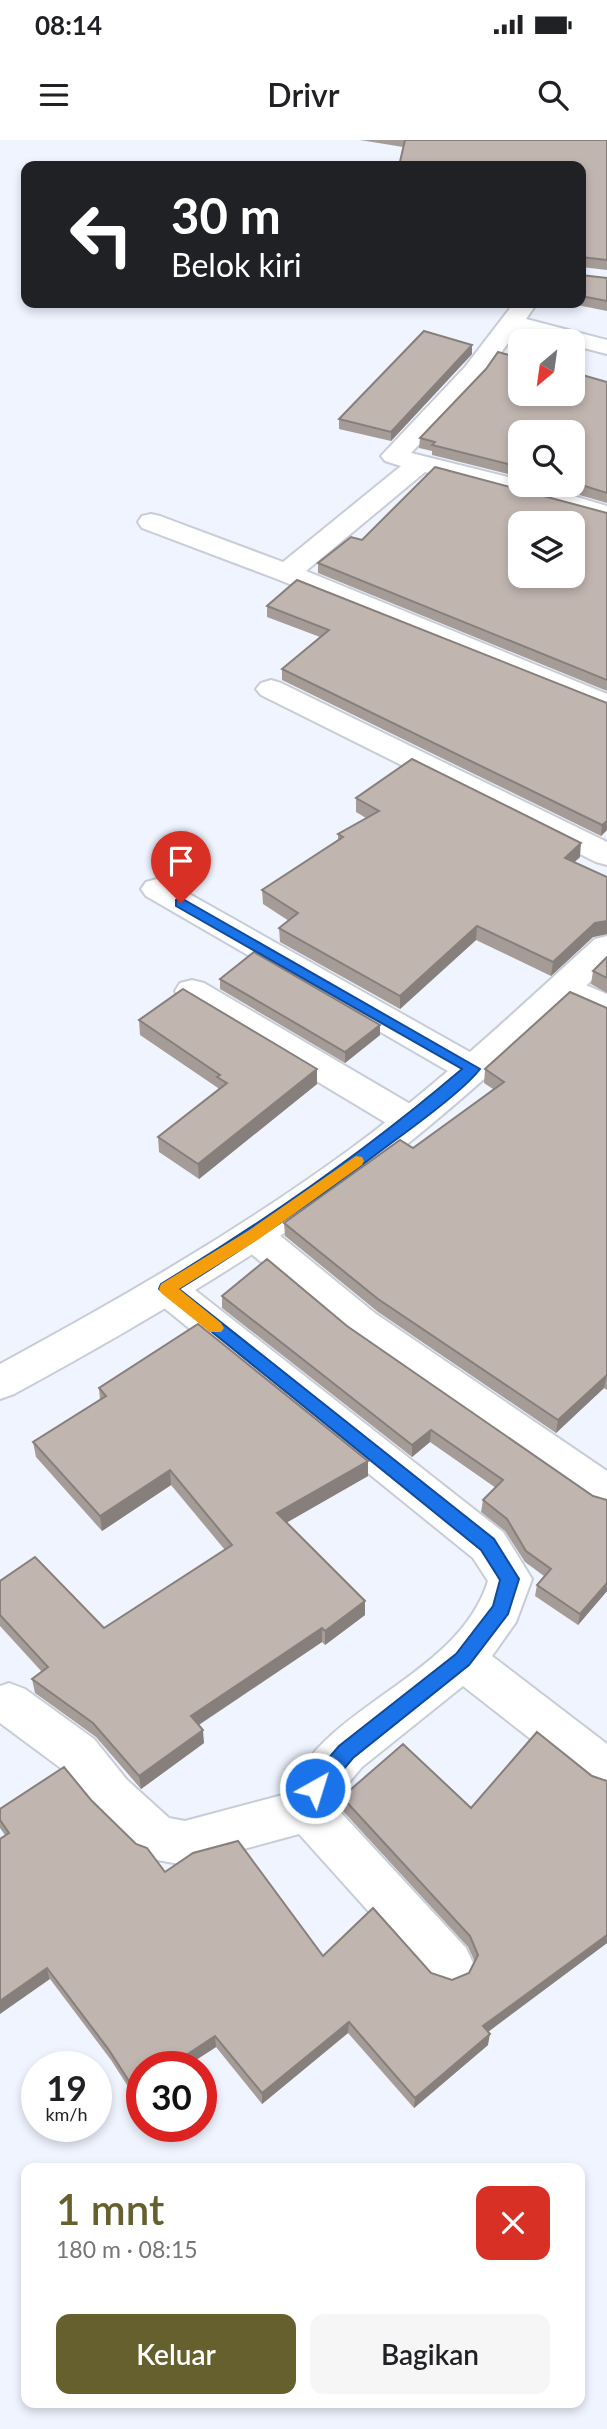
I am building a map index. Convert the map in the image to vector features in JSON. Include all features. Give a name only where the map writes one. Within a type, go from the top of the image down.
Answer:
[{"type":"street","points":[[607,347],[519,312],[474,372],[394,456],[542,494],[607,514]]},
{"type":"street","points":[[287,573],[419,464]]},
{"type":"street","points":[[151,522],[287,573],[607,704]]},
{"type":"street","points":[[271,689],[607,855]]},
{"type":"street","points":[[157,889],[472,1069]]},
{"type":"street","points":[[0,1383],[89,1335],[254,1235],[411,1121],[607,947]]},
{"type":"street","points":[[564,986],[607,1008]]},
{"type":"street","points":[[192,991],[411,1121]]},
{"type":"street","points":[[254,1235],[362,1325],[607,1493]]},
{"type":"street","points":[[167,1289],[488,1545],[510,1579],[501,1609],[463,1660],[346,1752],[315,1788],[308,1810]]},
{"type":"street","points":[[463,1660],[607,1771]]},
{"type":"street","points":[[9,1703],[78,1754],[111,1795],[157,1838],[185,1843],[308,1810]]},
{"type":"street","points":[[308,1810],[449,1965]]},
{"type":"building","points":[[405,140],[607,140],[607,260],[586,258],[586,161],[400,161]]},
{"type":"building","points":[[586,276],[607,278],[607,301],[586,297]]},
{"type":"building","points":[[424,331],[472,345],[391,432],[339,419]]},
{"type":"building","points":[[498,352],[508,355],[508,406],[585,406],[585,376],[607,382],[607,493],[585,486],[585,420],[508,420],[508,464],[432,445],[435,442],[420,438],[486,369]]},
{"type":"building","points":[[435,467],[508,487],[508,497],[547,497],[607,513],[607,680],[318,563],[351,537],[362,540]]},
{"type":"building","points":[[297,580],[607,703],[607,821],[602,825],[282,669],[329,630],[267,606]]},
{"type":"building","points":[[412,759],[581,843],[565,858],[607,877],[607,921],[595,923],[553,962],[477,926],[400,996],[279,928],[298,913],[262,890],[343,837],[338,834],[379,811],[356,798]]},
{"type":"building","points":[[254,952],[380,1025],[345,1052],[220,979]]},
{"type":"building","points":[[607,957],[607,978],[593,971]]},
{"type":"building","points":[[183,989],[317,1069],[198,1164],[158,1137],[227,1083],[217,1077],[220,1075],[139,1020]]},
{"type":"building","points":[[570,992],[607,1008],[607,1375],[558,1420],[378,1299],[284,1223],[400,1140],[413,1148],[504,1082],[485,1069]]},
{"type":"building","points":[[267,1259],[347,1326],[593,1496],[607,1500],[607,1583],[580,1614],[537,1585],[551,1569],[526,1551],[507,1519],[483,1500],[503,1480],[431,1430],[412,1445],[222,1296]]},
{"type":"building","points":[[198,1324],[368,1461],[277,1513],[365,1601],[325,1631],[322,1628],[191,1716],[203,1730],[139,1776],[93,1723],[32,1679],[48,1667],[0,1615],[0,1581],[35,1557],[104,1628],[232,1545],[170,1470],[100,1516],[33,1442],[106,1396],[99,1388]]},
{"type":"building","points":[[537,1732],[592,1776],[607,1781],[607,1935],[483,2026],[490,2034],[415,2098],[349,2022],[262,2093],[215,2036],[192,2051],[126,2051],[126,2077],[112,2051],[47,1968],[0,2001],[0,1839],[9,1833],[0,1820],[0,1809],[64,1767],[91,1800],[136,1844],[147,1848],[165,1872],[193,1853],[238,1841],[323,1956],[373,1908],[431,1973],[452,1980],[469,1973],[478,1955],[470,1936],[342,1797],[403,1744],[471,1808]]},
{"type":"slow traffic","points":[[216,1328],[167,1289],[254,1235],[356,1161]]},
{"type":"route","points":[[181,903],[445,1051],[472,1069],[411,1121],[306,1199],[167,1289],[488,1545],[510,1579],[501,1609],[463,1660],[346,1752],[315,1788]]}]
